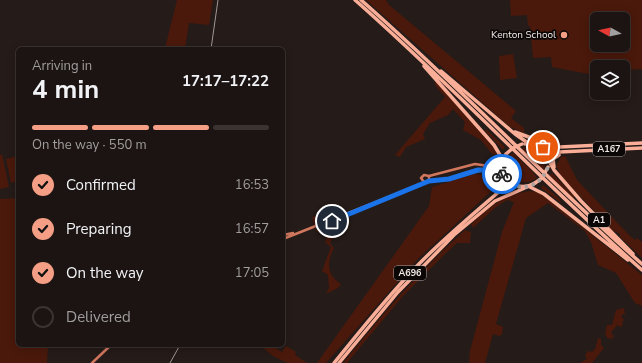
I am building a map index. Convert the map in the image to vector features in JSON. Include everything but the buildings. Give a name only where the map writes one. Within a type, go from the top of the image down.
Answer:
[{"type":"highway","name":"A1","points":[[356,0],[420,57],[528,143]]},
{"type":"highway","name":"A1","points":[[361,0],[536,173],[642,267]]},
{"type":"highway","name":"A1","points":[[420,57],[494,145],[503,162]]},
{"type":"highway","name":"A1","points":[[509,129],[529,139],[556,146]]},
{"type":"highway","points":[[528,143],[537,144],[545,150],[549,160],[548,167],[542,178],[535,184],[528,187],[518,186],[506,178],[503,162],[506,154],[522,144],[528,143]]},
{"type":"highway","name":"A167","points":[[537,144],[556,146],[642,143]]},
{"type":"highway","name":"A167","points":[[549,160],[556,153],[642,148]]},
{"type":"highway","points":[[558,175],[553,160],[556,156],[566,152]]},
{"type":"highway","name":"A1","points":[[549,160],[558,175],[642,267]]},
{"type":"highway","name":"A696","points":[[332,363],[378,308],[416,266],[455,229],[501,190],[506,184],[506,178]]},
{"type":"highway","name":"A1","points":[[528,187],[544,194],[642,267]]},
{"type":"highway","name":"A696","points":[[340,363],[398,292],[454,235],[495,201],[528,187]]},
{"type":"main road","points":[[411,188],[424,175],[429,176],[475,164],[496,167],[503,162]]},
{"type":"main road","points":[[285,238],[340,218],[429,181],[449,179],[478,170],[491,170],[506,178]]},
{"type":"main road","points":[[429,176],[429,181]]},
{"type":"main road","points":[[421,178],[425,183]]},
{"type":"main road","points":[[285,235],[299,232]]},
{"type":"main road","points":[[92,363],[109,347]]},
{"type":"shaded area","points":[[177,0],[213,0],[209,25],[189,23],[185,47],[165,47]]},
{"type":"shaded area","points":[[366,0],[386,0],[389,5],[516,111],[511,118],[524,128],[524,133],[510,127]]},
{"type":"shaded area","name":"Kenton School","points":[[510,0],[642,0],[642,69],[630,70],[630,60],[590,60],[590,74],[552,67],[551,57],[533,58],[530,26],[528,26],[527,15],[511,16]]},
{"type":"shaded area","points":[[513,54],[517,78],[500,80],[499,56]]},
{"type":"shaded area","points":[[435,80],[498,152],[496,155],[492,154],[481,140],[463,130],[465,122],[453,109],[448,115],[430,123],[423,134],[425,139],[406,147],[400,157],[395,155],[445,97],[435,85]]},
{"type":"shaded area","points":[[486,129],[505,147],[503,150],[485,131]]},
{"type":"shaded area","points":[[523,147],[538,149],[546,155],[547,159],[544,169],[541,169],[523,151]]},
{"type":"shaded area","points":[[513,153],[533,172],[537,178],[525,182],[514,179],[510,174],[507,163],[508,156]]},
{"type":"shaded area","points":[[2,154],[9,187],[0,189],[0,155]]},
{"type":"shaded area","points":[[16,156],[16,182],[11,183],[6,159]]},
{"type":"shaded area","points":[[565,156],[577,180],[628,234],[635,240],[637,238],[642,242],[642,258],[620,237],[620,234],[612,230],[561,176],[556,166],[561,157]]},
{"type":"shaded area","points":[[552,173],[574,196],[574,199],[549,175]]},
{"type":"shaded area","points":[[474,174],[490,175],[500,179],[501,182],[418,259],[326,363],[317,363],[429,206],[432,187]]},
{"type":"shaded area","points":[[543,185],[559,198],[561,203],[541,188]]},
{"type":"shaded area","points":[[530,191],[537,192],[545,197],[642,275],[642,306],[635,303],[616,273],[598,265],[591,242],[585,231],[548,203],[526,218],[496,324],[503,327],[502,334],[499,336],[493,334],[485,363],[469,363],[470,351],[502,232],[514,202],[507,200],[496,207],[473,228],[471,224],[484,212],[505,198]]},
{"type":"shaded area","points":[[16,198],[16,347],[48,347],[47,363],[0,363],[0,199]]},
{"type":"shaded area","points":[[330,212],[332,219],[314,225],[312,217]]},
{"type":"shaded area","points":[[337,222],[329,235],[333,237],[330,243],[334,248],[330,258],[329,268],[336,280],[341,284],[338,288],[326,294],[329,288],[328,275],[322,271],[331,247],[325,242],[327,237],[315,230]]},
{"type":"shaded area","points":[[465,230],[471,232],[470,243],[457,243],[443,256],[403,296],[347,363],[343,363],[401,294],[432,261]]},
{"type":"shaded area","points":[[624,308],[625,315],[623,314],[621,317],[624,319],[623,324],[621,327],[617,325],[611,333],[614,336],[611,339],[607,338],[605,334],[607,325],[612,325],[616,310]]},
{"type":"shaded area","points":[[598,338],[601,339],[601,345],[604,348],[592,363],[580,363],[587,359],[585,355],[588,351],[592,352],[595,349]]},
{"type":"shaded area","points":[[286,346],[296,352],[295,355],[307,363],[287,363],[273,356],[262,347],[274,347],[282,352]]},
{"type":"tram line","points":[[211,47],[218,0]]},
{"type":"tram line","points":[[170,363],[179,347]]},
{"type":"way so far","points":[[502,174],[514,185],[523,187],[535,184],[544,175],[549,164],[547,152],[543,147]]},
{"type":"place","name":"Kenton School","points":[[564,35]]},
{"type":"route","points":[[332,221],[429,181],[449,179],[476,170],[484,169],[502,174]]}]
